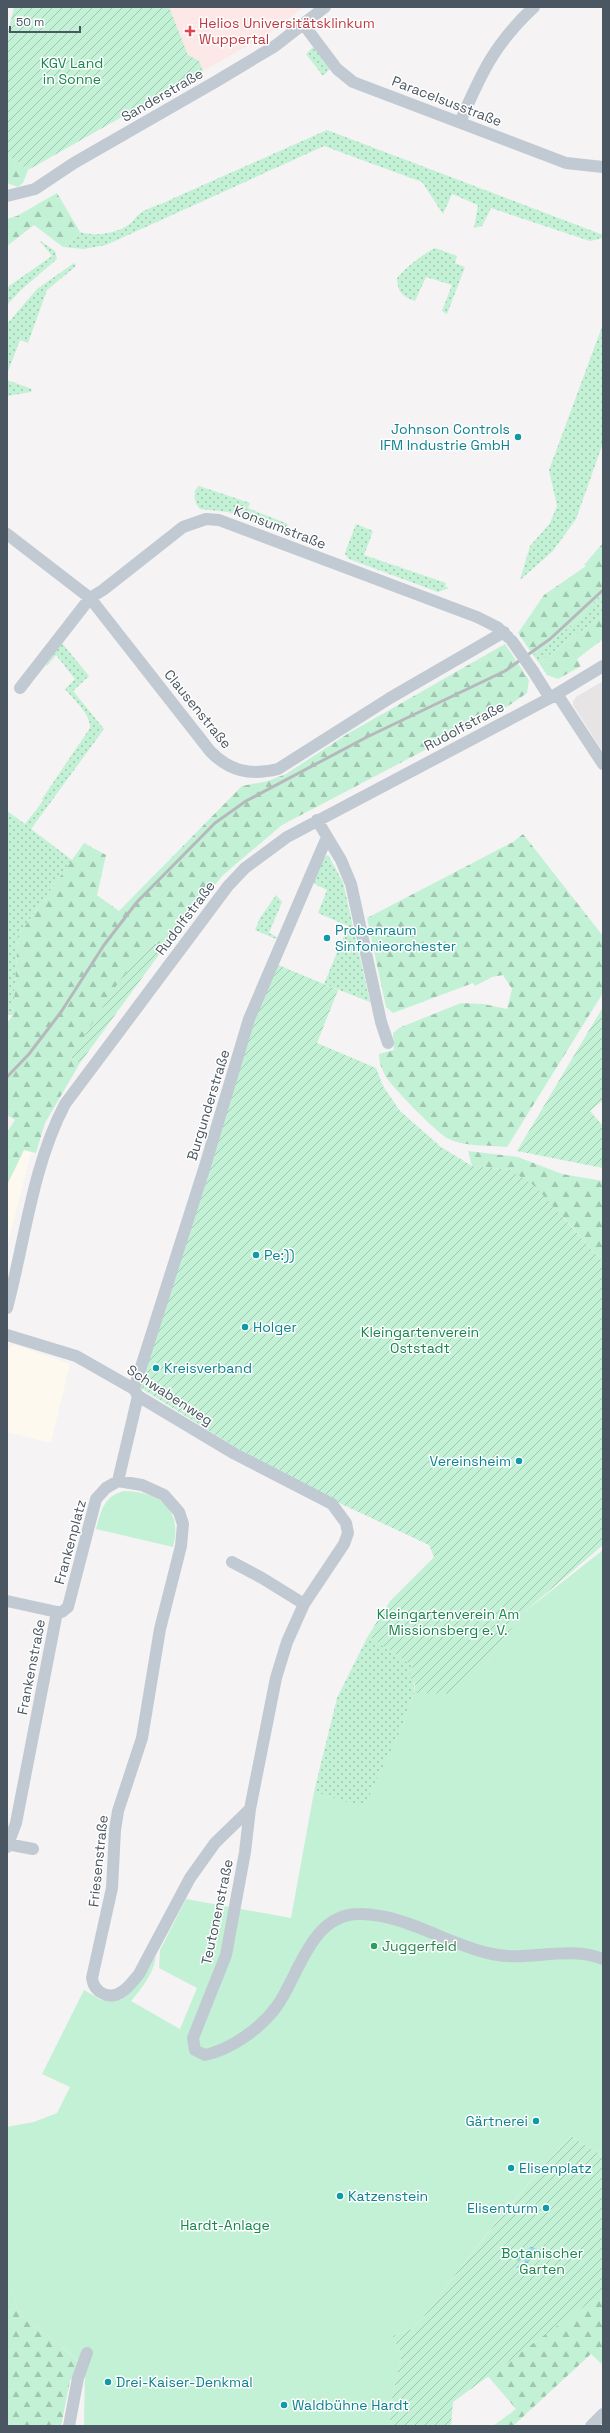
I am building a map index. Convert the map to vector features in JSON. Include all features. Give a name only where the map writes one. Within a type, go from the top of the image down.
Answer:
[{"type":"street","name":"Sanderstraße","points":[[7,196],[35,189],[74,163],[235,70],[304,25],[325,7]]},
{"type":"street","points":[[460,122],[485,66],[500,42],[534,7]]},
{"type":"street","name":"Paracelsusstraße","points":[[304,25],[337,69],[353,82],[566,163],[603,167]]},
{"type":"street","name":"Konsumstraße","points":[[20,688],[90,598],[103,590],[183,527],[206,518],[219,520],[477,617],[508,637],[553,696]]},
{"type":"street","name":"Clausenstraße","points":[[7,534],[90,598],[210,751],[227,766],[248,773],[258,774],[278,769],[390,698],[508,637]]},
{"type":"street","name":"Rudolfstraße","points":[[7,1308],[9,1294],[44,1155],[56,1122],[65,1104],[228,886],[267,851],[318,820],[553,696],[603,666]]},
{"type":"street","points":[[553,696],[603,764]]},
{"type":"street","points":[[318,820],[351,884],[381,1022],[388,1043]]},
{"type":"street","name":"Burgunderstraße","points":[[118,1481],[136,1392],[249,1019],[327,837]]},
{"type":"street","name":"Schwabenweg","points":[[7,1335],[76,1356],[235,1454],[332,1504]]},
{"type":"street","name":"Friesenstraße","points":[[118,1481],[155,1490],[172,1502],[180,1512],[183,1524],[181,1546],[160,1629],[142,1738],[118,1811],[115,1830],[112,1888],[92,1978],[93,1987],[96,1991],[106,1995],[116,1994],[130,1985],[139,1974],[190,1878],[215,1843],[250,1809]]},
{"type":"street","name":"Frankenplatz","points":[[57,1612],[62,1612],[68,1607],[96,1499],[106,1488],[118,1481]]},
{"type":"street","name":"Teutonenstraße","points":[[332,1504],[346,1523],[348,1533],[344,1544],[304,1604],[287,1642],[276,1678],[250,1809],[245,1852],[226,1955],[193,2038],[193,2046],[200,2053],[211,2053],[227,2046],[266,2019],[284,1994],[313,1941],[334,1921],[354,1914],[381,1916],[493,1954],[524,1956],[575,1954],[603,1959]]},
{"type":"street","points":[[232,1562],[262,1578],[304,1604]]},
{"type":"street","points":[[7,1601],[57,1612]]},
{"type":"street","name":"Frankenstraße","points":[[7,1844],[16,1823],[57,1612]]},
{"type":"street","points":[[7,1848],[7,1844],[33,1849]]},
{"type":"street","points":[[69,2426],[78,2378],[87,2352]]},
{"type":"street","points":[[591,2426],[603,2414]]},
{"type":"shaded area","points":[[169,7],[304,7],[265,36],[203,71],[199,61],[188,55]]},
{"type":"shaded area","points":[[603,681],[603,752],[573,705],[573,701],[576,697]]},
{"type":"shaded area","points":[[24,1150],[31,1152],[7,1247],[7,1185]]},
{"type":"shaded area","points":[[15,1345],[70,1364],[51,1443],[7,1432],[7,1352],[11,1346]]},
{"type":"green space","name":"KGV Land in Sonne","points":[[14,7],[169,7],[188,55],[199,61],[203,71],[28,170],[7,154],[7,35]]},
{"type":"green space","points":[[313,47],[330,69],[323,76],[306,54]]},
{"type":"green space","points":[[327,130],[603,235],[603,238],[590,241],[491,208],[482,226],[474,228],[478,205],[452,194],[443,214],[422,182],[324,146],[106,245],[83,249],[63,247],[80,232],[100,234],[114,232],[131,223],[139,214],[146,210]]},
{"type":"green space","points":[[7,154],[28,170],[23,183],[18,187],[7,183]]},
{"type":"green space","points":[[57,193],[80,232],[63,247],[34,225],[7,246],[7,219],[17,216]]},
{"type":"green space","points":[[39,240],[55,251],[57,259],[21,290],[7,305],[7,290],[9,286],[52,256]]},
{"type":"green space","points":[[435,248],[457,256],[455,263],[465,267],[447,314],[442,311],[452,285],[426,277],[415,301],[404,295],[398,287],[397,278],[406,269]]},
{"type":"green space","points":[[74,263],[76,266],[47,290],[28,343],[20,340],[7,374],[7,324],[37,289]]},
{"type":"green space","points":[[603,324],[603,443],[576,519],[553,551],[520,580],[530,546],[550,523],[557,506],[549,470]]},
{"type":"green space","points":[[7,380],[32,389],[31,392],[7,396]]},
{"type":"green space","points":[[199,486],[250,503],[248,508],[288,524],[279,532],[228,512],[200,509],[196,503],[195,495],[195,490]]},
{"type":"green space","points":[[356,524],[373,531],[364,555],[446,583],[445,586],[449,588],[438,592],[349,559],[345,554]]},
{"type":"green space","points":[[603,543],[603,592],[579,619],[533,655],[518,633],[544,595],[586,566],[584,565]]},
{"type":"green space","points":[[603,592],[603,615],[539,663],[533,655],[579,619]]},
{"type":"green space","points":[[603,615],[603,639],[577,659],[581,666],[558,679],[547,675],[539,663]]},
{"type":"green space","points":[[62,643],[89,676],[73,691],[104,729],[31,829],[72,860],[18,936],[13,1015],[7,1015],[7,811],[25,824],[43,801],[42,799],[90,728],[90,723],[85,712],[65,689],[75,679],[56,655],[47,666],[46,665]]},
{"type":"green space","points":[[505,644],[529,680],[527,693],[505,708],[282,825],[223,875],[163,949],[151,940],[71,1057],[80,1063],[45,1123],[36,1153],[24,1150],[7,1185],[7,1132],[15,1120],[7,1115],[7,1023],[13,1015],[18,936],[84,843],[106,855],[97,895],[119,911],[242,786],[268,781],[286,774],[349,733]]},
{"type":"green space","points":[[523,834],[603,936],[603,993],[507,1147],[461,1143],[453,1141],[442,1134],[390,1083],[382,1069],[379,1054],[394,1050],[393,1033],[399,1028],[461,1003],[483,1004],[507,1009],[512,989],[503,975],[492,977],[475,986],[473,983],[393,1013],[386,1007],[367,918],[513,842]]},
{"type":"green space","points":[[328,855],[343,882],[370,1002],[324,984],[348,926],[318,913],[327,890],[313,883],[323,858]]},
{"type":"green space","points":[[276,895],[282,902],[269,933],[277,937],[276,939],[255,930],[260,918]]},
{"type":"green space","points":[[151,940],[163,949],[80,1063],[71,1057],[118,983]]},
{"type":"green space","name":"Kleingartenverein Oststadt","points":[[276,964],[338,990],[317,1043],[376,1068],[383,1086],[400,1111],[441,1147],[472,1166],[510,1170],[535,1186],[603,1262],[603,1545],[523,1613],[489,1659],[452,1694],[414,1693],[415,1684],[409,1675],[413,1666],[368,1636],[390,1601],[434,1557],[429,1545],[335,1501],[235,1447],[139,1387],[254,1017]]},
{"type":"green space","points":[[603,1007],[603,1100],[590,1111],[603,1126],[603,1168],[517,1151]]},
{"type":"green space","points":[[468,1151],[518,1157],[562,1174],[603,1181],[603,1262],[566,1220],[510,1170],[472,1166]]},
{"type":"green space","points":[[124,1491],[148,1495],[158,1499],[166,1505],[175,1522],[173,1547],[96,1529],[104,1505],[117,1493]]},
{"type":"green space","name":"Hardt-Anlage","points":[[603,1550],[603,2156],[571,2136],[512,2203],[421,2320],[412,2329],[392,2336],[402,2354],[389,2411],[391,2426],[84,2426],[85,2367],[60,2345],[20,2315],[7,2280],[7,2127],[34,2122],[57,2113],[70,2087],[42,2074],[84,1990],[101,2000],[120,2000],[140,1982],[156,1956],[150,1974],[131,2001],[180,2029],[197,1988],[159,1968],[160,1950],[186,1899],[291,1918],[314,1792],[364,1807],[403,1725],[414,1693],[452,1693],[489,1659],[523,1613]]},
{"type":"green space","points":[[368,1636],[413,1666],[414,1693],[403,1725],[364,1808],[314,1792],[337,1698]]},
{"type":"green space","name":"Botanischer Garten","points":[[571,2136],[603,2156],[603,2291],[601,2294],[453,2402],[451,2426],[391,2426],[389,2411],[402,2354],[392,2336],[412,2329],[421,2320],[494,2226]]},
{"type":"green space","points":[[7,2280],[20,2315],[60,2345],[82,2365],[70,2381],[61,2426],[7,2426]]},
{"type":"green space","points":[[603,2291],[603,2365],[591,2354],[513,2426],[493,2426],[516,2409],[487,2375]]},
{"type":"water","points":[[531,2247],[537,2249],[538,2254],[530,2255],[529,2262],[519,2268],[516,2267],[525,2262],[523,2258],[518,2261],[515,2259],[522,2248],[527,2250]]},
{"type":"railway","points":[[7,1077],[29,1054],[61,1012],[104,945],[137,902],[215,823],[246,801],[367,737],[505,671],[550,639],[603,590]]},
{"type":"place","name":"Helios Universitätsklinkum Wuppertal","points":[[190,31]]},
{"type":"place","name":"Johnson Controls IFM Industrie GmbH","points":[[518,437]]},
{"type":"place","name":"Probenraum Sinfonieorchester","points":[[327,938]]},
{"type":"place","name":"Pe:))","points":[[256,1255]]},
{"type":"place","name":"Holger","points":[[245,1327]]},
{"type":"place","name":"Kreisverband","points":[[156,1368]]},
{"type":"place","name":"Vereinsheim","points":[[519,1461]]},
{"type":"place","name":"Juggerfeld","points":[[374,1946]]},
{"type":"place","name":"Gärtnerei","points":[[536,2121]]},
{"type":"place","name":"Elisenplatz","points":[[511,2168]]},
{"type":"place","name":"Katzenstein","points":[[340,2196]]},
{"type":"place","name":"Elisenturm","points":[[546,2208]]},
{"type":"place","name":"Drei-Kaiser-Denkmal","points":[[108,2382]]},
{"type":"place","name":"Waldbühne Hardt","points":[[284,2405]]},
{"type":"park label","name":"Kleingartenverein Am Missionsberg e. V.","points":[[448,1622]]}]
